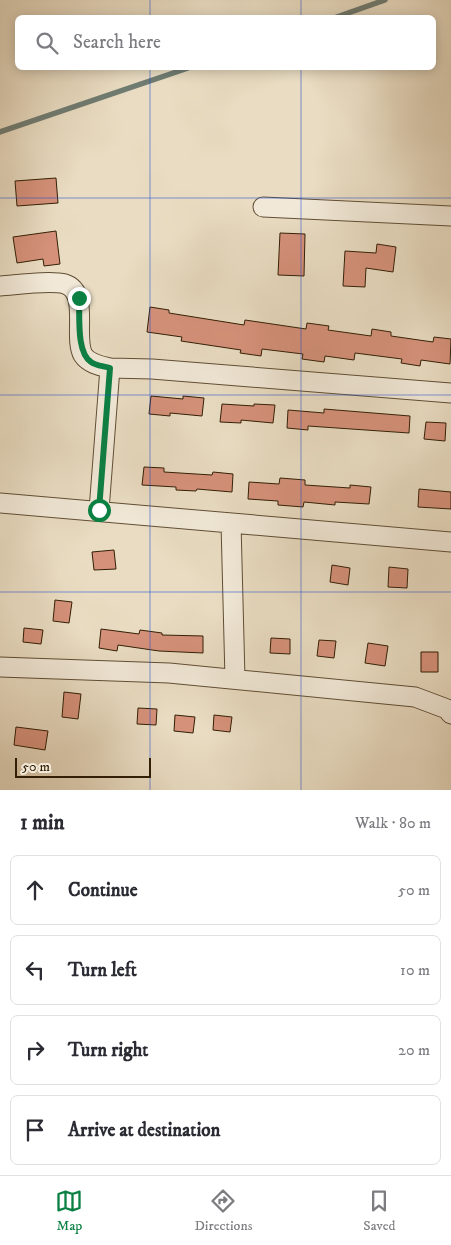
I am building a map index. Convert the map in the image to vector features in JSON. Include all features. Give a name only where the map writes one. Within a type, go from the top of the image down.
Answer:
[{"type":"street","points":[[263,207],[451,216]]},
{"type":"street","points":[[0,286],[36,283],[66,284],[74,290],[79,298],[81,344],[84,355],[92,363],[110,368],[152,369],[451,393]]},
{"type":"street","points":[[99,510],[110,368]]},
{"type":"street","points":[[0,503],[99,510],[451,542]]},
{"type":"street","points":[[231,523],[234,679]]},
{"type":"street","points":[[0,667],[169,673],[234,679],[415,698],[447,709],[451,714]]},
{"type":"building","points":[[56,178],[58,203],[17,206],[15,181]]},
{"type":"building","points":[[56,231],[60,264],[44,266],[43,259],[17,263],[13,237]]},
{"type":"building","points":[[280,233],[305,234],[304,276],[278,275]]},
{"type":"building","points":[[377,244],[396,247],[393,272],[366,268],[365,287],[343,286],[345,251],[376,253]]},
{"type":"building","points":[[150,307],[169,310],[169,313],[244,325],[245,320],[306,329],[307,323],[329,326],[328,330],[371,336],[372,329],[391,332],[391,336],[433,342],[434,337],[451,339],[450,364],[421,360],[420,366],[401,363],[402,359],[355,353],[354,360],[325,356],[324,362],[302,359],[303,354],[262,349],[261,356],[240,353],[241,350],[181,341],[182,337],[147,332]]},
{"type":"building","points":[[151,396],[183,399],[183,396],[204,398],[202,416],[170,413],[170,416],[149,414]]},
{"type":"building","points":[[222,404],[275,405],[273,423],[241,420],[241,423],[220,422]]},
{"type":"building","points":[[324,409],[410,416],[409,433],[308,426],[308,430],[287,428],[288,410],[324,413]]},
{"type":"building","points":[[426,422],[446,423],[445,441],[424,439]]},
{"type":"building","points":[[144,467],[164,468],[164,472],[212,475],[213,472],[233,474],[232,492],[197,489],[196,491],[176,490],[176,487],[142,485]]},
{"type":"building","points":[[280,478],[305,480],[305,485],[350,488],[350,485],[371,487],[369,504],[335,502],[335,505],[304,502],[303,507],[278,505],[278,501],[248,499],[249,482],[279,484]]},
{"type":"building","points":[[419,489],[451,492],[451,509],[418,507]]},
{"type":"building","points":[[114,550],[116,569],[94,570],[92,552]]},
{"type":"building","points":[[332,565],[350,568],[348,585],[330,582]]},
{"type":"building","points":[[389,567],[408,569],[407,588],[388,587]]},
{"type":"building","points":[[55,600],[72,602],[69,623],[53,621]]},
{"type":"building","points":[[24,628],[43,630],[41,644],[23,642]]},
{"type":"building","points":[[101,629],[139,634],[140,630],[162,633],[162,635],[203,636],[203,653],[159,651],[118,645],[117,651],[99,648]]},
{"type":"building","points":[[271,638],[290,639],[290,654],[270,653]]},
{"type":"building","points":[[319,640],[336,641],[334,658],[317,656]]},
{"type":"building","points":[[368,643],[388,646],[385,666],[365,663]]},
{"type":"building","points":[[421,652],[438,652],[438,672],[421,672]]},
{"type":"building","points":[[64,692],[81,694],[78,719],[62,717]]},
{"type":"building","points":[[138,708],[157,709],[156,725],[137,724]]},
{"type":"building","points":[[175,715],[195,717],[193,733],[174,731]]},
{"type":"building","points":[[214,715],[232,717],[230,732],[213,730]]},
{"type":"building","points":[[16,727],[48,731],[45,750],[14,745]]},
{"type":"waterway","points":[[342,15],[385,0]]},
{"type":"waterway","points":[[0,132],[182,70]]},
{"type":"route","points":[[79,298],[81,344],[84,355],[92,363],[110,368],[99,510]]}]
